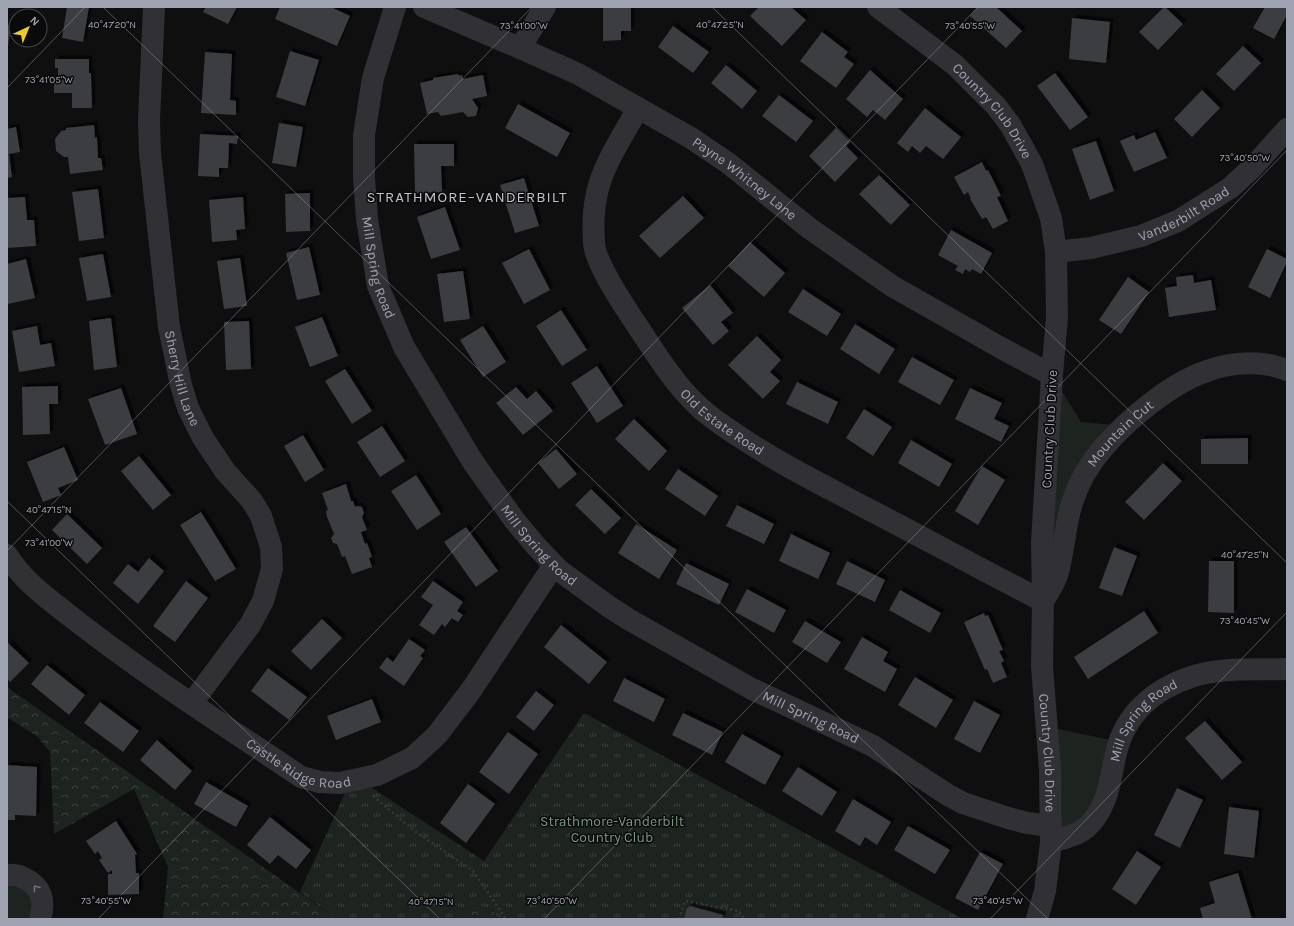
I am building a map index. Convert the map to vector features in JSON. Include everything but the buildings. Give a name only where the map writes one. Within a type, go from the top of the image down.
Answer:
[{"type":"street","name":"Sherry Hill Lane","points":[[154,7],[149,113],[150,152],[169,327],[181,384],[188,408],[203,438],[225,471],[252,501],[261,516],[271,547],[272,569],[263,601],[250,625],[192,703]]},
{"type":"street","name":"Mill Spring Road","points":[[396,7],[373,78],[364,135],[364,177],[367,219],[378,286],[404,347],[474,462],[514,521],[560,571],[628,619],[752,689],[873,746],[956,800],[975,808],[1027,823],[1051,834],[1074,835],[1085,829],[1094,820],[1104,802],[1111,779],[1116,751],[1127,724],[1146,701],[1159,691],[1191,677],[1221,671],[1287,669]]},
{"type":"street","name":"Payne Whitney Lane","points":[[424,7],[578,74],[691,138],[728,163],[809,228],[892,286],[1052,375]]},
{"type":"street","points":[[520,48],[545,7]]},
{"type":"street","name":"Country Club Drive","points":[[878,7],[955,65],[996,106],[1007,121],[1032,164],[1051,218],[1056,252],[1057,317],[1042,542],[1042,667],[1050,769],[1051,834],[1045,891],[1037,919]]},
{"type":"street","name":"Old Estate Road","points":[[638,108],[609,161],[600,182],[596,198],[593,223],[595,249],[605,273],[627,310],[684,393],[713,419],[756,448],[975,567],[1043,601]]},
{"type":"street","name":"Vanderbilt Road","points":[[1056,252],[1091,248],[1141,236],[1178,221],[1230,188],[1252,168],[1287,129]]},
{"type":"street","name":"Mountain Cut","points":[[1043,601],[1052,588],[1058,571],[1072,503],[1084,477],[1103,449],[1125,426],[1158,398],[1184,381],[1207,370],[1252,363],[1269,364],[1287,370]]},
{"type":"street","name":"Castle Ridge Road","points":[[7,555],[14,566],[29,583],[111,648],[301,777],[320,782],[340,783],[377,775],[412,758],[437,735],[472,689],[554,565]]},
{"type":"street","points":[[7,875],[22,877],[31,882],[38,889],[42,899],[40,919]]},
{"type":"path","points":[[372,795],[412,829],[473,871],[506,919]]},
{"type":"path","points":[[679,919],[685,901],[739,911],[744,919]]},
{"type":"green space","points":[[1052,375],[1081,422],[1125,426],[1042,565]]},
{"type":"green space","points":[[7,687],[337,919],[163,919],[168,867],[134,789],[54,834],[50,752],[38,737],[7,717]]},
{"type":"green space","name":"Strathmore-Vanderbilt Country Club","points":[[584,713],[963,919],[499,919],[493,910],[479,905],[464,909],[452,919],[337,919],[300,892],[350,782],[360,780],[484,861]]},
{"type":"green space","points":[[1049,727],[1115,741],[1093,817],[1053,838]]},
{"type":"green space","points":[[7,875],[22,877],[40,919],[7,919]]},
{"type":"green space","points":[[479,905],[493,910],[499,919],[452,919],[464,909]]},
{"type":"district","name":"STRATHMORE–VANDERBILT","points":[[467,197]]}]
